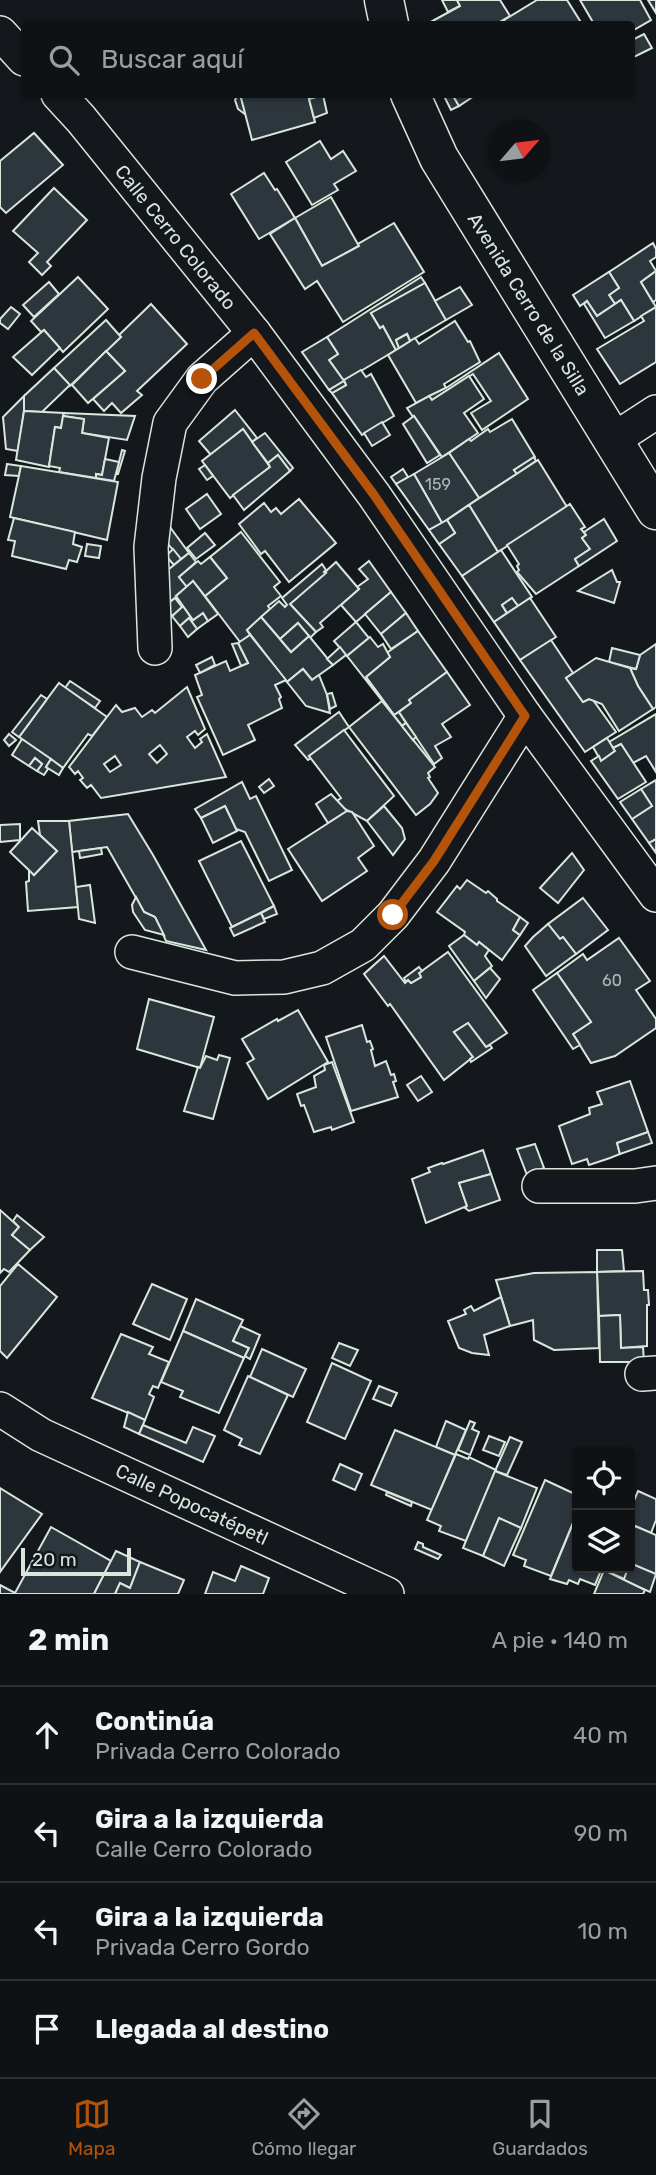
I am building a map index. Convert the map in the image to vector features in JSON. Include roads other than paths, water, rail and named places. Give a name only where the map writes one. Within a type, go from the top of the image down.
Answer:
[{"type":"main road","points":[[384,0],[388,21]]},
{"type":"main road","name":"Avenida Cerro de la Silla","points":[[412,98],[439,158],[656,510]]},
{"type":"street","points":[[0,33],[21,56]]},
{"type":"street","name":"Calle Cerro Colorado","points":[[62,98],[254,333],[374,495],[525,716],[656,895]]},
{"type":"street","points":[[155,648],[151,547],[159,478],[170,423],[202,379],[254,333]]},
{"type":"street","points":[[613,440],[656,412]]},
{"type":"street","points":[[132,952],[235,978],[284,977],[322,968],[363,945],[393,915],[434,861],[525,716]]},
{"type":"street","points":[[539,1186],[635,1186],[656,1182]]},
{"type":"street","name":"Calle Popocatépetl","points":[[0,1409],[41,1435],[387,1594]]}]
